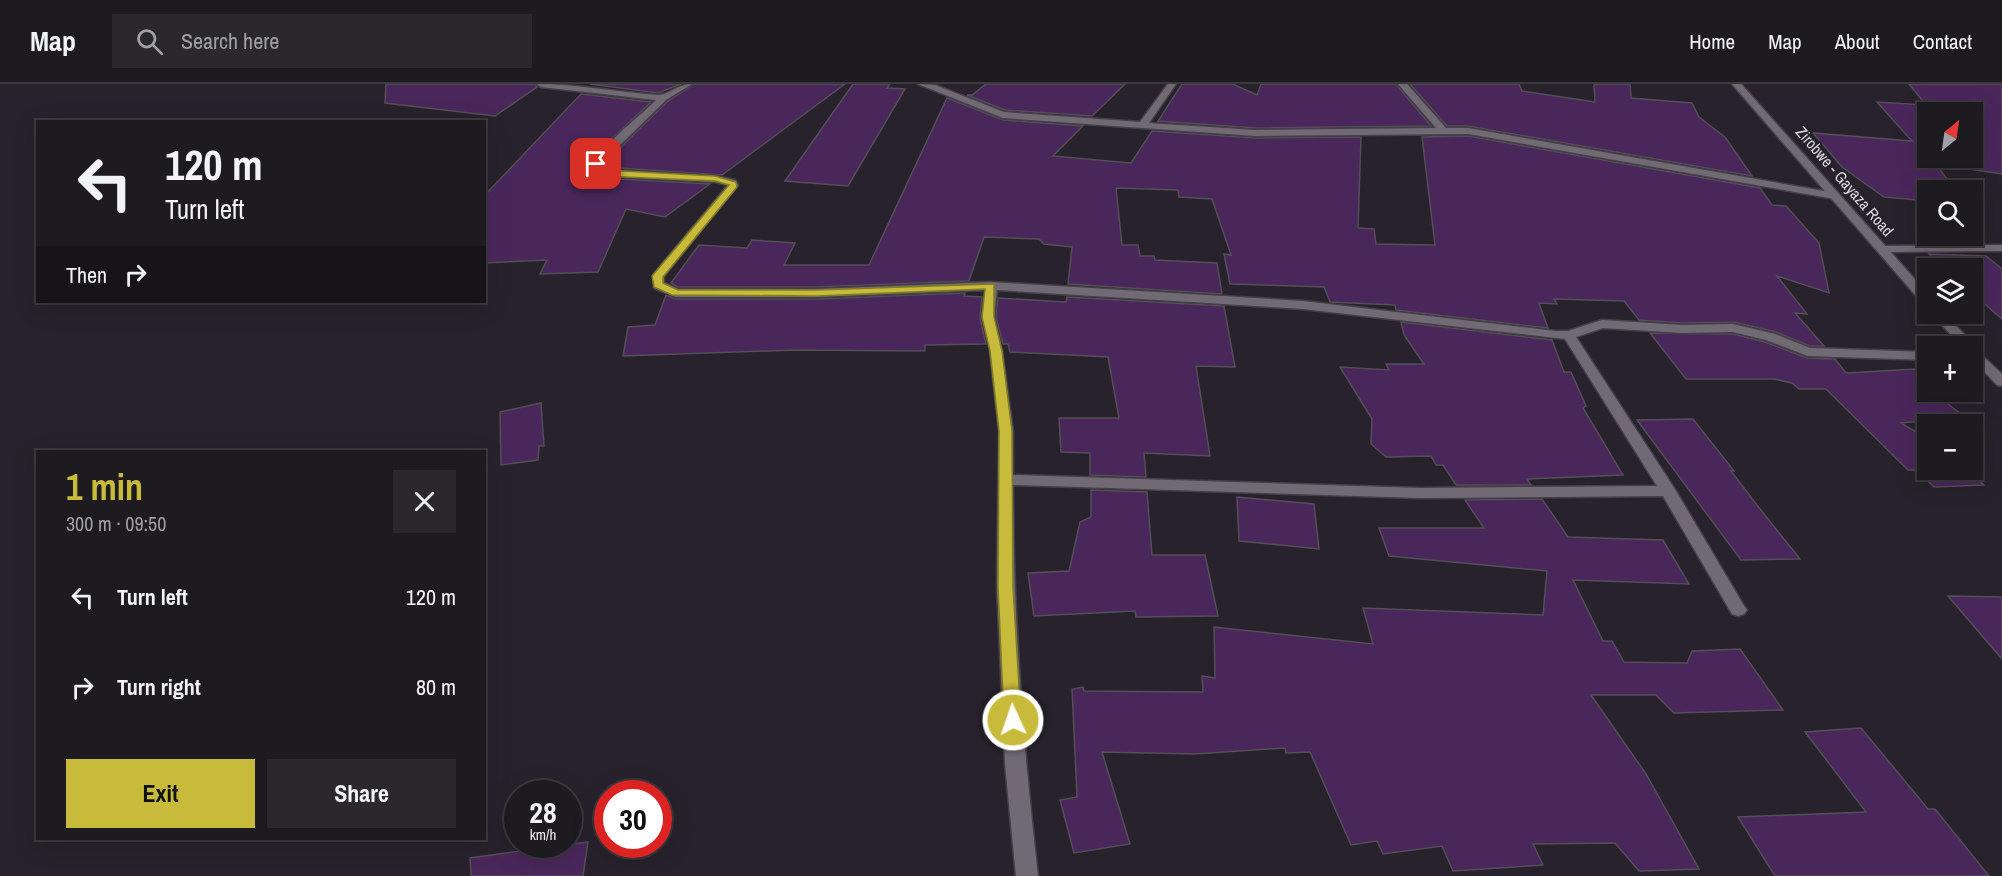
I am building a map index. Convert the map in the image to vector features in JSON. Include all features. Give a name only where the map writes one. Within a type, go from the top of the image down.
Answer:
[{"type":"street","points":[[542,84],[663,98]]},
{"type":"street","points":[[688,84],[663,98],[647,117],[606,153],[596,164],[595,170],[602,173],[715,179],[731,182],[733,185],[658,276],[658,285],[676,293],[816,293],[991,286],[1303,305],[1569,335],[1602,324],[1682,329],[1734,328],[1770,337],[1808,352],[1917,356]]},
{"type":"street","points":[[922,84],[942,89],[975,106],[1003,115],[1255,133],[1442,129],[1498,134],[1835,196]]},
{"type":"street","points":[[1142,126],[1172,84]]},
{"type":"street","points":[[1402,84],[1442,129]]},
{"type":"street","name":"Zirobwe - Gayaza Road","points":[[1736,84],[1917,289]]},
{"type":"street","points":[[1882,249],[2002,248]]},
{"type":"street","points":[[991,286],[988,317],[996,351],[1006,431],[1005,587],[1015,764],[1028,876]]},
{"type":"street","points":[[1947,324],[1959,336]]},
{"type":"street","points":[[1569,335],[1668,491],[1738,610]]},
{"type":"street","points":[[1983,364],[2002,382]]},
{"type":"street","points":[[1007,480],[1440,494],[1562,495],[1668,491]]},
{"type":"building","points":[[386,84],[535,84],[537,87],[495,116],[385,103]]},
{"type":"building","points":[[590,84],[681,84],[658,93]]},
{"type":"building","points":[[694,84],[845,84],[722,175],[605,167],[620,148],[667,102]]},
{"type":"building","points":[[853,84],[890,84],[887,88],[905,89],[848,186],[785,181]]},
{"type":"building","points":[[986,84],[1125,84],[1092,116],[1005,110],[967,95],[972,95]]},
{"type":"building","points":[[1182,84],[1233,84],[1257,95],[1261,84],[1396,84],[1431,126],[1255,128],[1158,121]]},
{"type":"building","points":[[1410,84],[1519,84],[1522,91],[1595,102],[1594,84],[1630,84],[1631,98],[1692,103],[1699,117],[1725,137],[1752,176],[1468,126],[1447,126]]},
{"type":"building","points":[[1909,84],[2002,84],[2002,174],[1962,168],[1983,168],[1983,102],[1924,102]]},
{"type":"building","points":[[581,94],[651,102],[601,149],[588,169],[589,172],[602,178],[710,184],[665,217],[626,209],[598,272],[540,274],[547,260],[486,263],[486,194]]},
{"type":"building","points":[[947,98],[1003,120],[1083,126],[1053,156],[1131,163],[1152,131],[1255,138],[1361,137],[1358,228],[1374,229],[1376,244],[1435,245],[1422,137],[1468,136],[1760,188],[1772,205],[1786,206],[1819,243],[1829,293],[1777,276],[1807,314],[1795,313],[1824,346],[1810,346],[1776,332],[1734,322],[1682,323],[1639,320],[1624,301],[1554,299],[1557,304],[1539,303],[1548,328],[1396,310],[1395,305],[1330,302],[1324,287],[1230,284],[1224,254],[1231,255],[1212,199],[1179,197],[1178,190],[1116,188],[1122,245],[1138,245],[1140,256],[1154,256],[1155,260],[1217,263],[1222,294],[1068,284],[1072,247],[1044,244],[1039,239],[984,237],[969,281],[816,287],[678,287],[671,283],[699,245],[747,248],[752,240],[795,243],[784,265],[869,265]]},
{"type":"building","points":[[1877,102],[1917,104],[1917,168],[1939,168],[1948,180],[1917,180],[1917,200],[1884,197],[1842,167],[1813,133],[1912,141]]},
{"type":"building","points":[[1929,254],[1986,256],[2002,269],[2002,319],[1983,303],[1983,258],[1934,258]]},
{"type":"building","points":[[965,293],[964,296],[982,297],[980,318],[986,344],[925,345],[925,351],[795,350],[623,356],[628,327],[655,325],[666,295],[676,299],[816,299]]},
{"type":"building","points":[[1067,297],[1224,306],[1235,367],[1196,366],[1210,456],[1144,453],[1146,477],[1090,475],[1090,453],[1061,452],[1059,418],[1119,418],[1108,357],[1010,352],[1008,344],[1003,344],[996,317],[998,298],[1066,302]]},
{"type":"building","points":[[1401,322],[1552,340],[1564,372],[1571,372],[1586,406],[1583,408],[1623,475],[1527,479],[1531,485],[1456,485],[1443,465],[1436,465],[1431,456],[1386,457],[1371,444],[1372,419],[1340,367],[1389,370],[1386,364],[1424,364],[1404,335]]},
{"type":"building","points":[[1650,333],[1733,334],[1765,342],[1807,358],[1835,359],[1846,373],[1916,369],[1917,402],[1945,402],[1961,414],[1917,414],[1917,422],[1901,423],[1917,432],[1917,471],[1908,470],[1826,389],[1799,389],[1792,383],[1774,379],[1686,379]]},
{"type":"building","points":[[541,403],[544,446],[539,446],[538,460],[501,465],[500,412]]},
{"type":"building","points":[[1693,419],[1800,559],[1741,560],[1637,420]]},
{"type":"building","points":[[1927,480],[1978,480],[1984,485],[1934,487]]},
{"type":"building","points":[[1091,490],[1147,492],[1152,555],[1205,555],[1218,616],[1136,617],[1135,611],[1034,616],[1028,573],[1069,571],[1080,522],[1091,517]]},
{"type":"building","points":[[1237,497],[1314,504],[1319,549],[1239,541]]},
{"type":"building","points":[[1542,499],[1568,537],[1663,540],[1689,584],[1573,580],[1603,641],[1612,641],[1624,662],[1687,663],[1692,651],[1740,649],[1783,710],[1674,713],[1656,695],[1591,695],[1646,774],[1699,869],[1639,871],[1615,843],[1533,844],[1543,865],[1453,871],[1442,846],[1383,854],[1377,841],[1351,845],[1310,752],[1286,753],[1285,748],[1195,754],[1102,752],[1130,844],[1074,853],[1060,800],[1077,797],[1072,689],[1083,687],[1084,691],[1203,692],[1202,676],[1215,678],[1214,627],[1373,644],[1363,608],[1543,615],[1547,571],[1389,556],[1379,528],[1484,528],[1465,500]]},
{"type":"building","points":[[1948,596],[2002,597],[2002,659]]},
{"type":"building","points":[[1861,728],[1928,809],[1935,809],[1989,876],[1775,876],[1738,817],[1866,812],[1805,732]]},
{"type":"building","points":[[588,842],[583,876],[471,876],[470,858],[504,853],[504,858],[582,858],[582,843]]},
{"type":"route","points":[[596,164],[595,170],[602,173],[726,180],[733,185],[658,276],[658,285],[676,293],[816,293],[991,286],[988,317],[996,351],[1006,431],[1005,587],[1013,720]]}]
